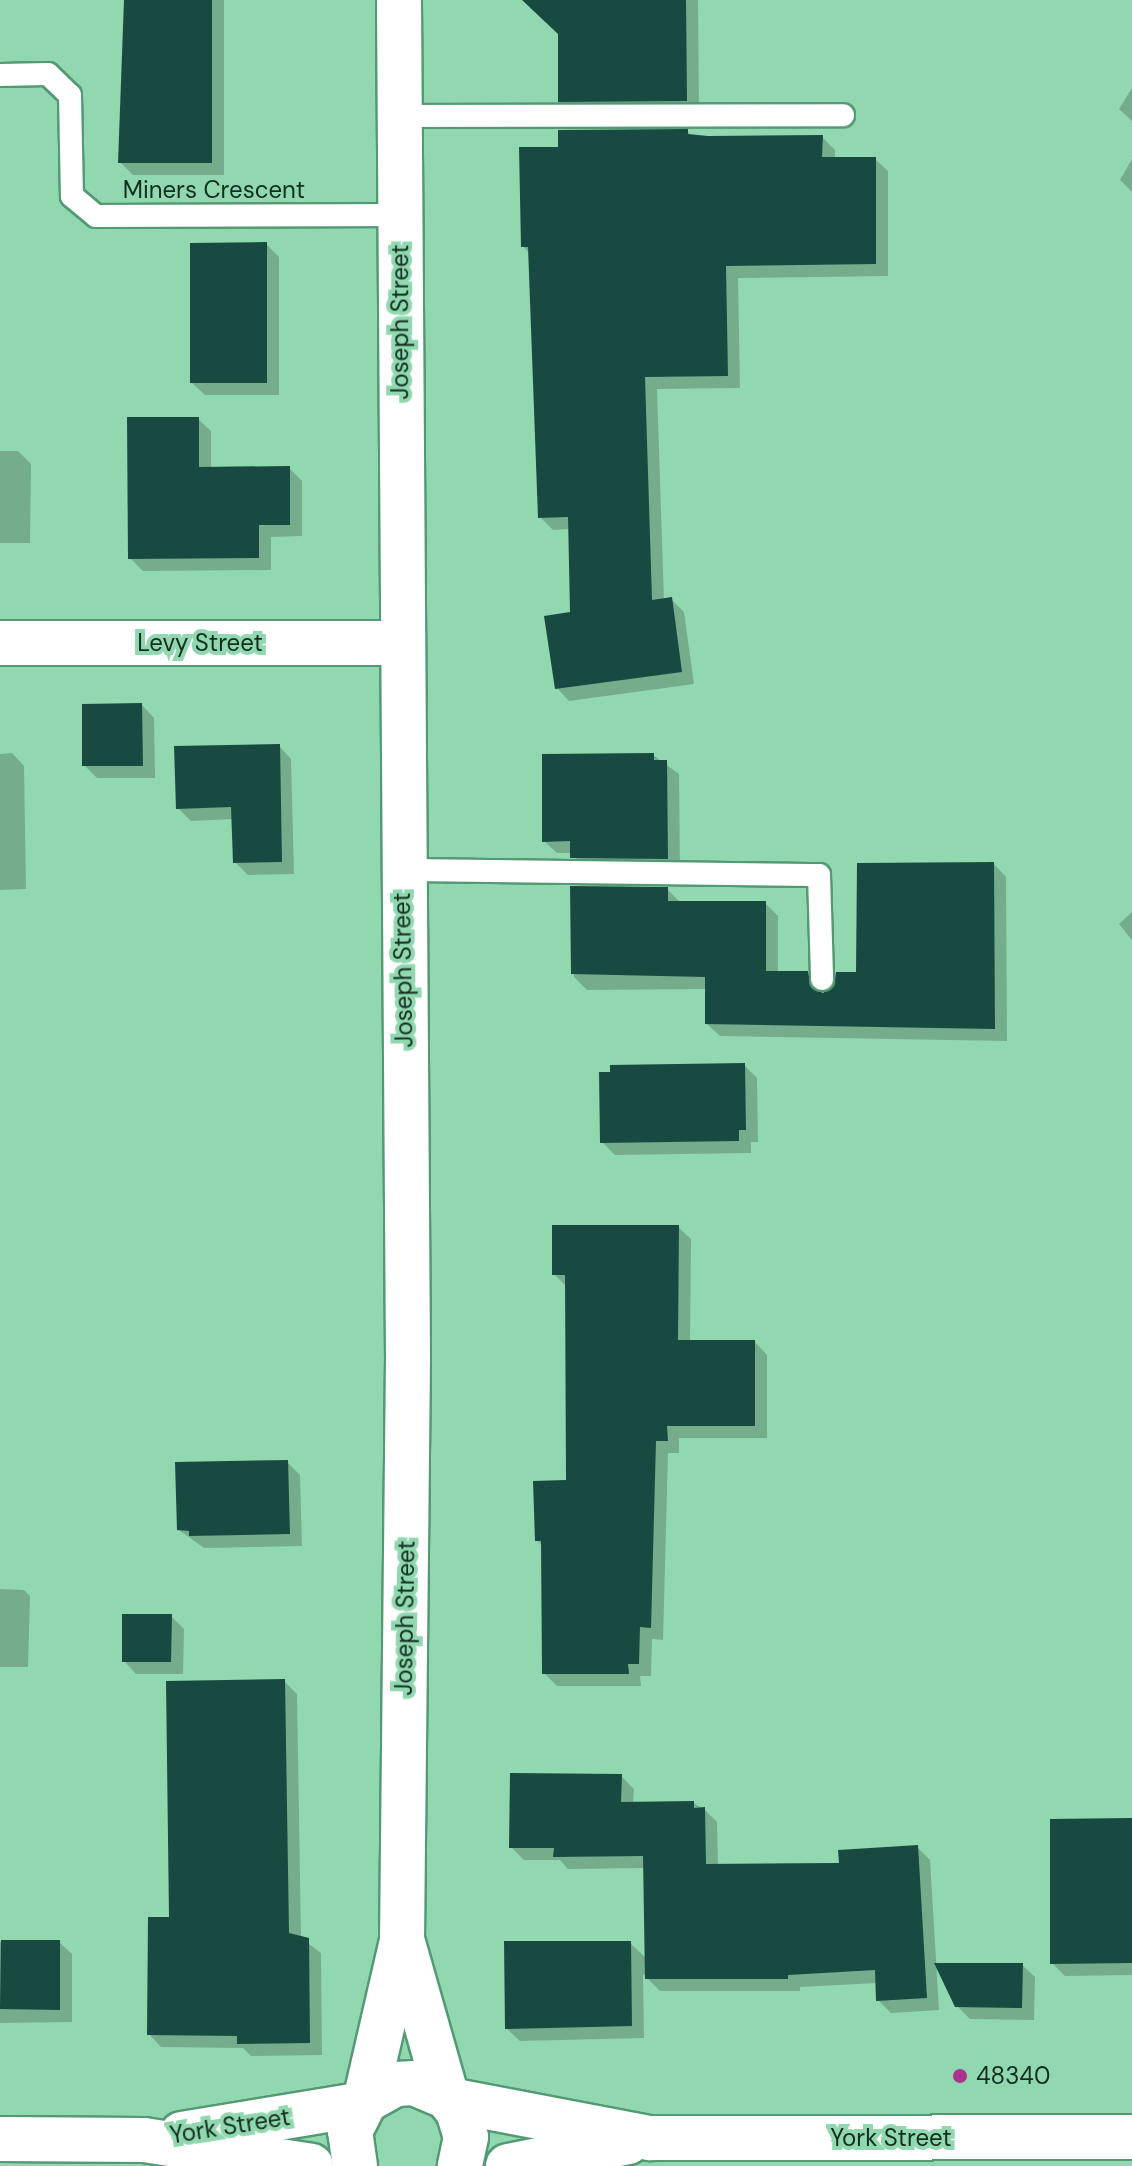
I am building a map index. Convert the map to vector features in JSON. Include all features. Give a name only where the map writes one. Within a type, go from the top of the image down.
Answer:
[{"type":"street","name":"Joseph Street","points":[[355,2166],[350,2131],[364,2102],[402,1941],[408,1374],[400,643],[399,0]]},
{"type":"street","name":"Levy Street","points":[[0,643],[400,643]]},
{"type":"street","name":"Joseph Street","points":[[402,1941],[448,2099],[466,2137],[460,2166]]},
{"type":"street","name":"York Street","points":[[144,2140],[364,2102],[396,2084],[414,2083],[448,2099],[650,2138],[1029,2152],[1132,2137]]},
{"type":"street","name":"York Street","points":[[508,2166],[650,2138]]},
{"type":"street","name":"York Street","points":[[0,2139],[144,2140],[311,2166]]},
{"type":"lane","name":"Miners Crescent","points":[[0,75],[48,74],[70,95],[72,196],[96,216],[400,215]]},
{"type":"lane","points":[[399,116],[843,115]]},
{"type":"lane","points":[[402,870],[819,875],[822,979]]},
{"type":"building","points":[[124,0],[212,0],[212,163],[118,163]]},
{"type":"building","points":[[522,0],[686,0],[687,101],[558,102],[558,34]]},
{"type":"building","points":[[688,129],[688,134],[708,136],[823,135],[822,157],[876,157],[876,264],[726,266],[728,376],[645,377],[652,600],[672,597],[682,672],[555,689],[544,616],[570,612],[568,517],[538,518],[528,247],[521,247],[519,147],[558,147],[558,130]]},
{"type":"building","points":[[267,242],[267,383],[190,383],[190,243]]},
{"type":"building","points":[[127,417],[199,417],[199,467],[290,466],[290,525],[259,525],[259,558],[128,559]]},
{"type":"building","points":[[142,703],[143,766],[82,766],[82,704]]},
{"type":"building","points":[[280,744],[282,862],[233,863],[231,807],[176,809],[174,746]]},
{"type":"building","points":[[654,753],[654,760],[667,760],[668,859],[570,858],[570,841],[542,842],[542,754]]},
{"type":"building","points":[[994,862],[995,1029],[705,1024],[705,977],[571,974],[570,886],[668,887],[668,901],[766,901],[766,971],[808,971],[811,987],[823,993],[834,986],[836,972],[856,972],[857,863]]},
{"type":"building","points":[[745,1063],[746,1130],[739,1130],[739,1141],[600,1143],[599,1072],[610,1072],[610,1065]]},
{"type":"building","points":[[552,1225],[679,1225],[678,1340],[755,1340],[755,1426],[667,1426],[668,1441],[656,1441],[651,1628],[640,1627],[639,1664],[628,1664],[629,1674],[542,1674],[541,1541],[535,1541],[533,1481],[566,1480],[565,1275],[552,1275]]},
{"type":"building","points":[[288,1460],[290,1534],[189,1536],[189,1531],[177,1530],[175,1462]]},
{"type":"building","points":[[122,1614],[172,1614],[171,1662],[122,1662]]},
{"type":"building","points":[[285,1679],[289,1933],[309,1938],[310,2043],[237,2044],[237,2036],[147,2035],[148,1917],[169,1917],[166,1681]]},
{"type":"building","points":[[510,1773],[622,1774],[621,1802],[694,1801],[694,1808],[705,1807],[706,1864],[839,1863],[838,1850],[918,1845],[927,1998],[876,2001],[875,1970],[788,1975],[788,1979],[645,1979],[643,1856],[553,1857],[554,1848],[509,1848]]},
{"type":"building","points":[[1132,1818],[1132,1963],[1050,1964],[1050,1819]]},
{"type":"building","points":[[1,1940],[60,1940],[60,2010],[0,2009]]},
{"type":"building","points":[[504,1941],[631,1941],[632,2026],[505,2029]]},
{"type":"building","points":[[934,1963],[1023,1963],[1022,2008],[955,2007]]},
{"type":"place","name":"48340","points":[[960,2076]]}]
